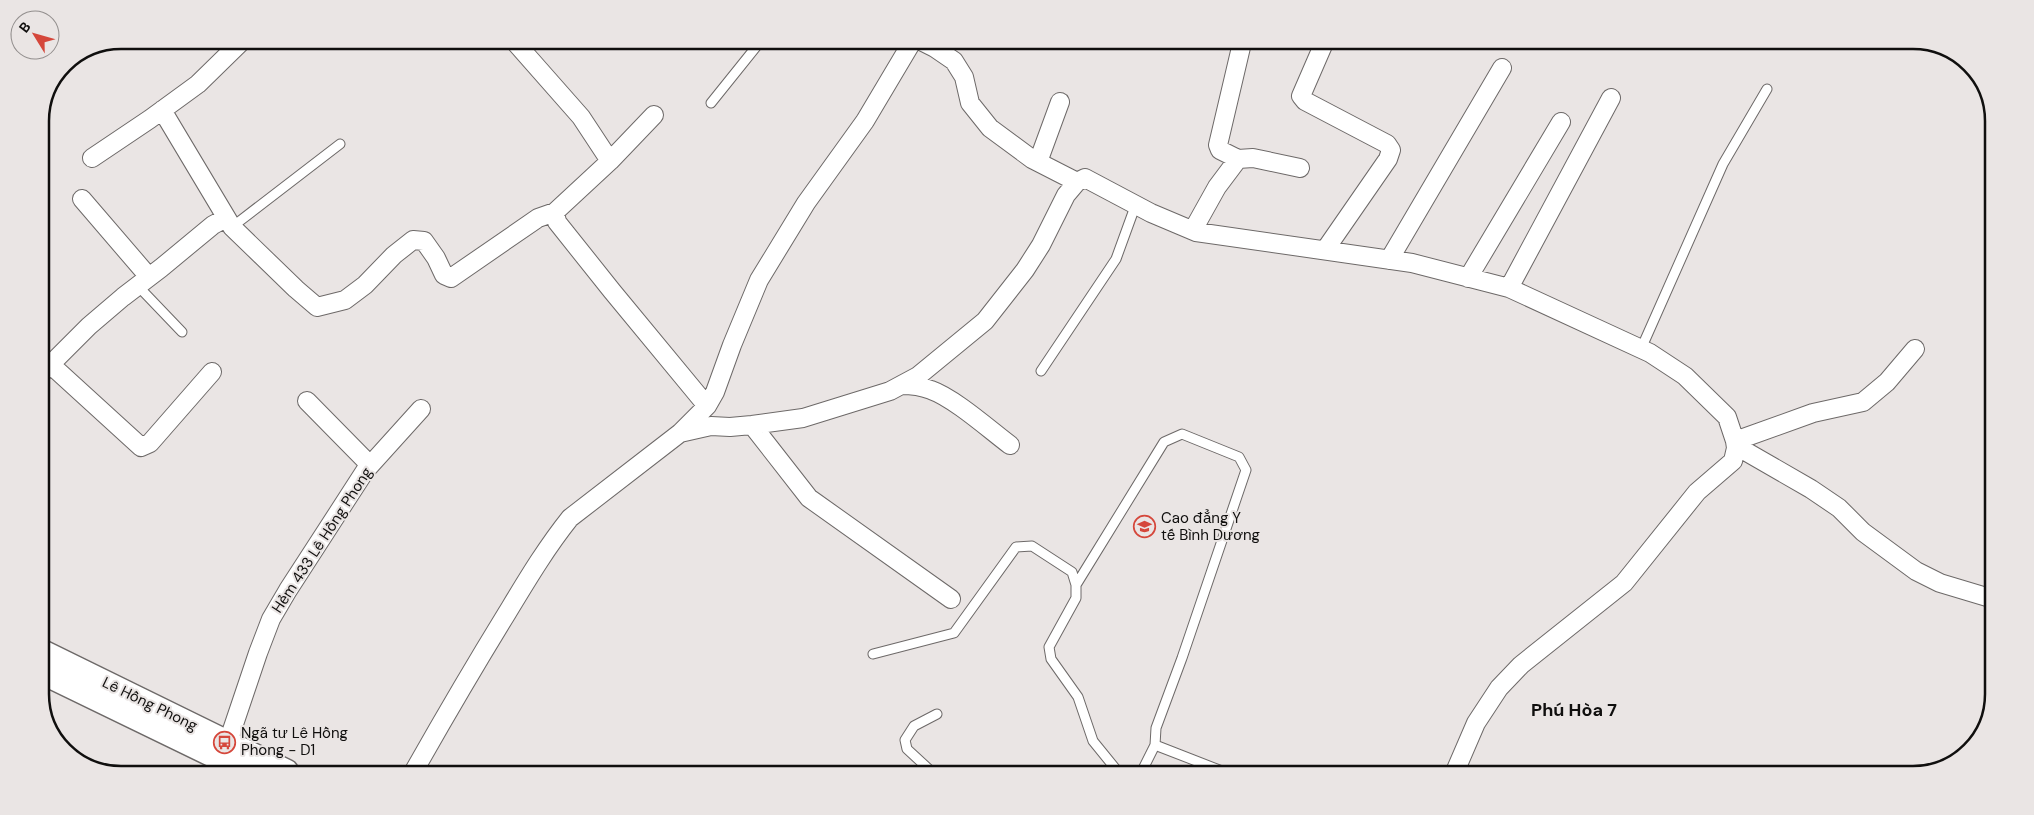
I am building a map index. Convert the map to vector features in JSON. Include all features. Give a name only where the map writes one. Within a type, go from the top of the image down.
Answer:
[{"type":"street","points":[[92,158],[198,84],[234,49]]},
{"type":"street","points":[[521,49],[582,117],[610,161]]},
{"type":"street","points":[[417,766],[499,626],[558,532],[577,512],[680,433],[707,406],[715,392],[759,280],[806,202],[865,121],[908,49]]},
{"type":"street","points":[[936,49],[954,61],[964,77],[970,103],[990,128],[1038,162],[1077,182]]},
{"type":"street","points":[[1241,49],[1218,145],[1220,150],[1238,159],[1253,158],[1300,168]]},
{"type":"street","points":[[1321,49],[1300,96],[1304,101],[1387,144],[1391,150],[1388,159],[1325,250]]},
{"type":"street","points":[[1389,260],[1502,68]]},
{"type":"street","points":[[1509,288],[1611,98]]},
{"type":"street","points":[[1038,162],[1060,102]]},
{"type":"street","points":[[162,110],[229,222],[317,307],[345,300],[365,285],[394,255],[413,240],[424,242],[436,258],[444,275],[451,278],[538,218],[555,212],[610,161],[654,115]]},
{"type":"street","points":[[1468,278],[1561,122]]},
{"type":"street","points":[[1193,230],[1217,187],[1238,159]]},
{"type":"street","points":[[680,433],[711,426],[730,427],[803,418],[890,391],[918,376],[985,321],[1025,270],[1041,245],[1066,195],[1077,182],[1085,178],[1193,230],[1220,236],[1412,263],[1509,288],[1641,349],[1685,376],[1713,401],[1727,417],[1736,444],[1733,461],[1697,492],[1624,583],[1521,665],[1499,688],[1476,723],[1457,766]]},
{"type":"street","points":[[82,199],[143,281]]},
{"type":"street","points":[[555,212],[558,222],[606,284],[707,406]]},
{"type":"street","points":[[49,366],[89,326],[213,225],[229,222]]},
{"type":"street","points":[[1736,444],[1813,413],[1862,402],[1887,382],[1915,349]]},
{"type":"street","points":[[49,373],[141,447],[150,443],[212,372]]},
{"type":"street","points":[[901,385],[918,386],[933,390],[1010,445]]},
{"type":"street","points":[[307,401],[370,465]]},
{"type":"street","name":"Hẻm 433 Lê Hồng Phong","points":[[228,742],[248,679],[272,619],[314,547],[370,465],[421,409]]},
{"type":"street","points":[[752,425],[809,498],[951,599]]},
{"type":"street","points":[[1736,444],[1818,493],[1839,508],[1863,532],[1916,571],[1940,583],[1985,596]]},
{"type":"street","name":"Lê Hồng Phong","points":[[49,654],[278,766]]},
{"type":"street","name":"Lê Hồng Phong","points":[[49,676],[234,766]]},
{"type":"lane","points":[[711,103],[754,49]]},
{"type":"lane","points":[[1641,349],[1723,164],[1767,89]]},
{"type":"lane","points":[[229,222],[340,144]]},
{"type":"lane","points":[[1041,371],[1116,259],[1136,204]]},
{"type":"lane","points":[[143,281],[182,332]]},
{"type":"lane","points":[[1076,585],[1164,442],[1182,434],[1239,457],[1246,470],[1156,728],[1155,745],[1144,766]]},
{"type":"lane","points":[[873,654],[954,633],[1016,548],[1032,546],[1072,572],[1076,585],[1076,598],[1049,647],[1052,659],[1078,697],[1093,741],[1113,766]]},
{"type":"lane","points":[[925,766],[907,749],[905,740],[914,726],[937,714]]},
{"type":"lane","points":[[1155,745],[1209,766]]},
{"type":"place","name":"Cao đẳng Y tế Bình Dương","points":[[1145,527]]},
{"type":"place","name":"Ngã tư Lê Hồng Phong - D1","points":[[225,742]]},
{"type":"district","name":"Phú Hòa 7","points":[[1574,710]]}]
